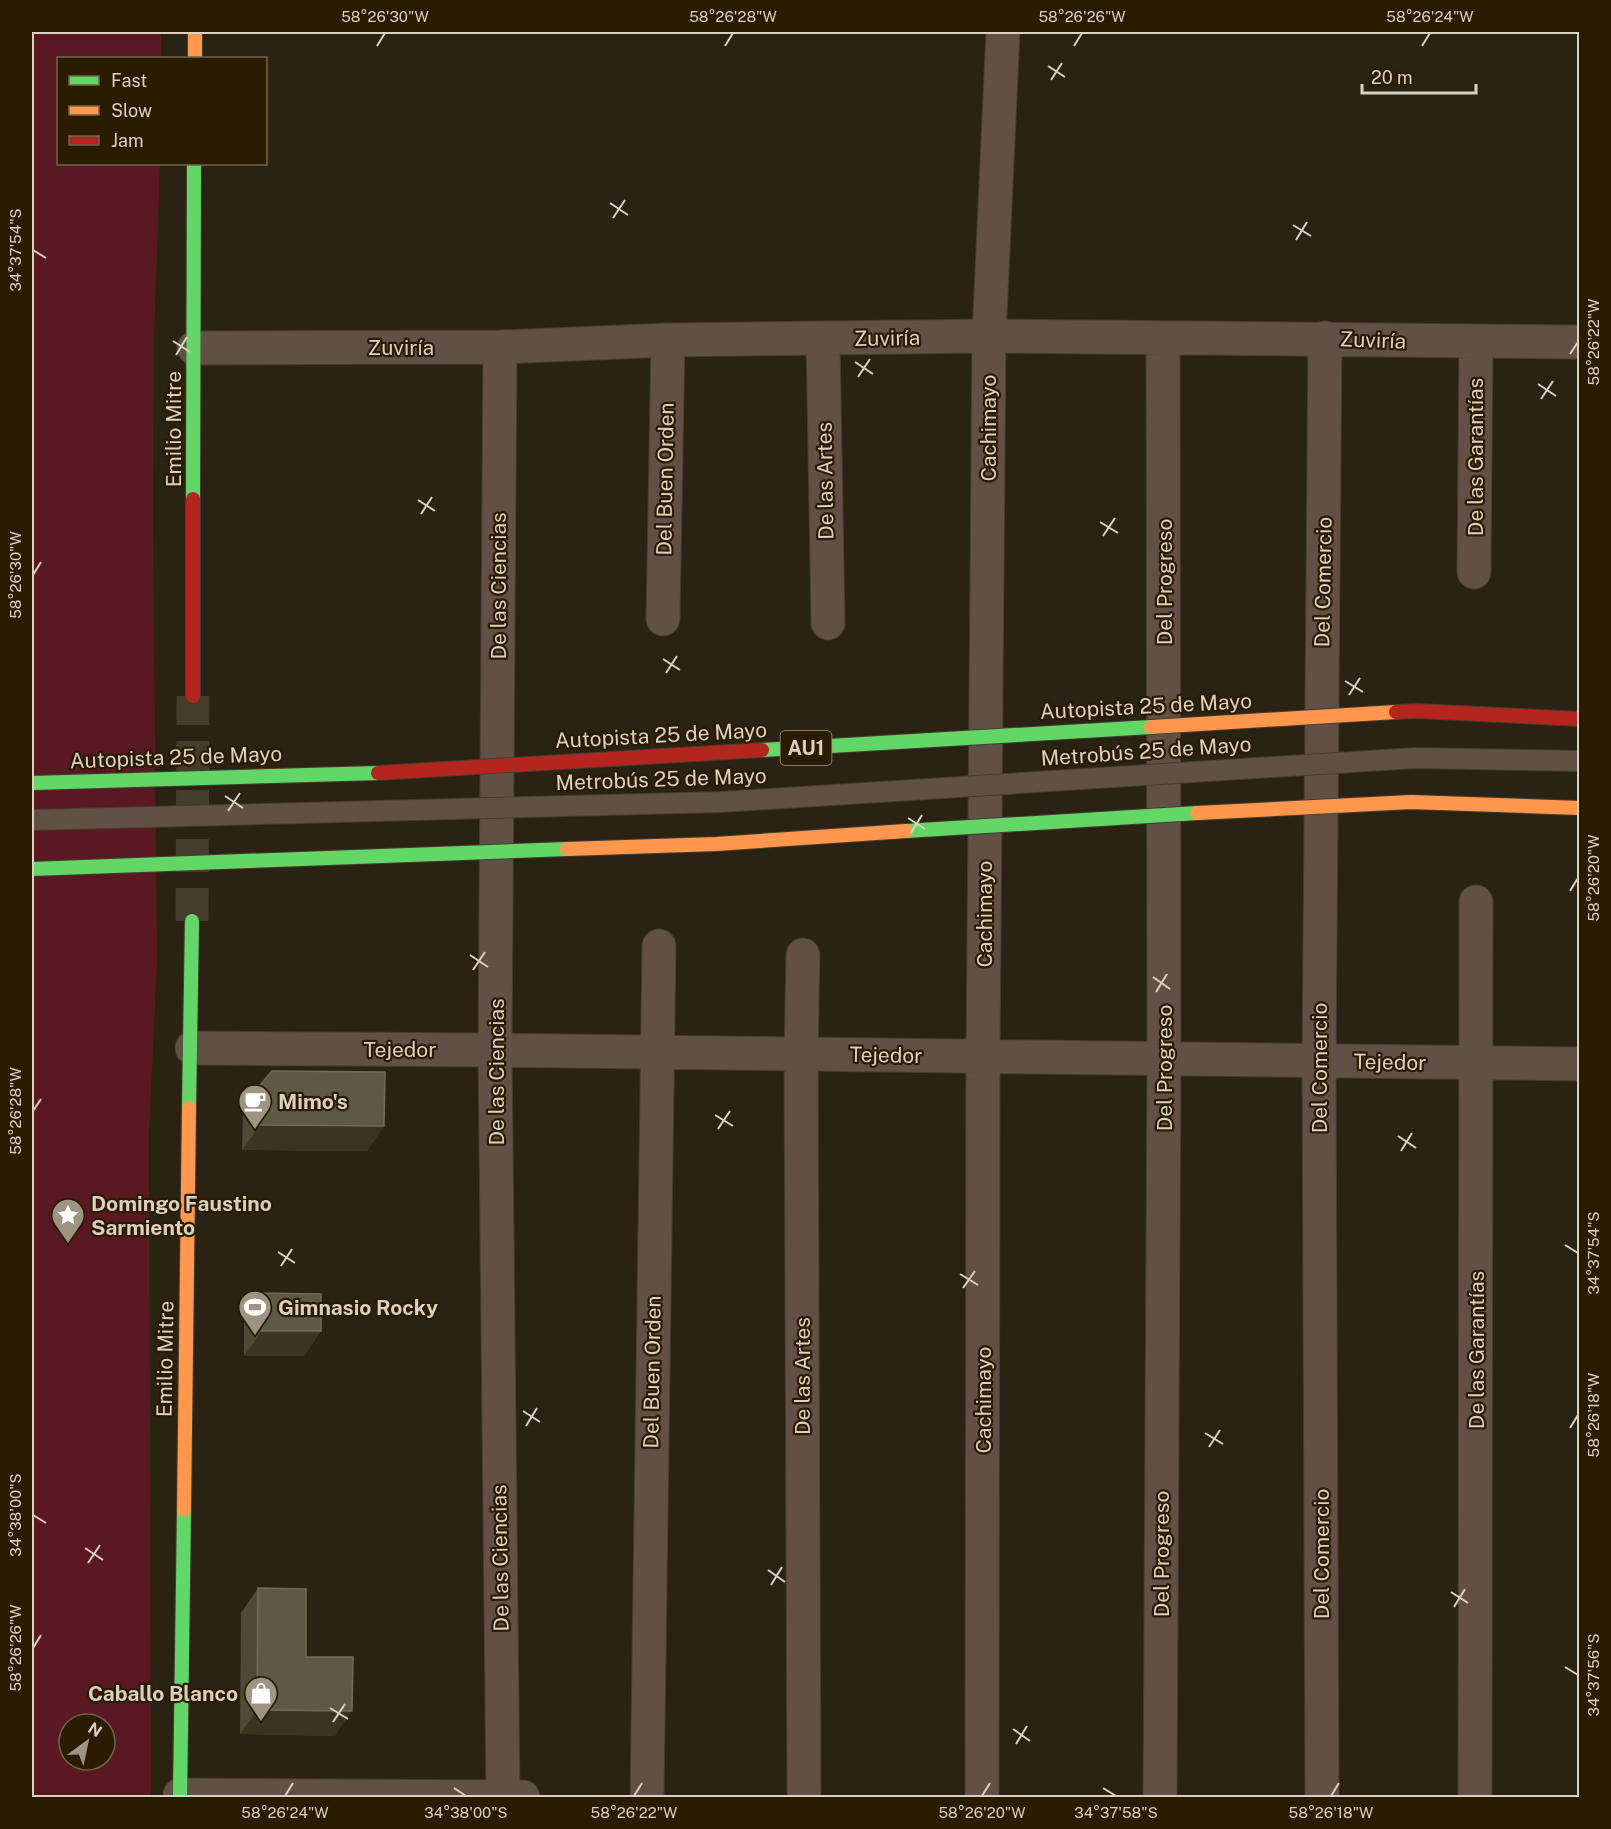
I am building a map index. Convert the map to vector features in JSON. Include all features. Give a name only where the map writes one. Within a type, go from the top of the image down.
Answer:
[{"type":"main road","points":[[195,32],[195,57]]},
{"type":"main road","name":"Emilio Mitre","points":[[193,696],[194,165]]},
{"type":"main road","name":"Autopista 25 de Mayo","points":[[32,783],[407,771],[1417,711],[1580,719]]},
{"type":"main road","points":[[32,869],[716,844],[1119,817],[1411,802],[1580,808]]},
{"type":"main road","name":"Emilio Mitre","points":[[180,1796],[192,921]]},
{"type":"street","name":"Cachimayo","points":[[982,1797],[983,1056],[989,336],[1003,32]]},
{"type":"street","name":"Zuviría","points":[[194,348],[500,347],[668,340],[989,336],[1580,342]]},
{"type":"street","name":"Del Progreso","points":[[1160,1797],[1164,1059],[1163,338]]},
{"type":"street","name":"Del Comercio","points":[[1322,1797],[1319,1061],[1325,338]]},
{"type":"street","name":"De las Artes","points":[[823,339],[828,623]]},
{"type":"street","name":"Del Buen Orden","points":[[663,619],[668,340]]},
{"type":"street","name":"De las Garantías","points":[[1474,572],[1476,342]]},
{"type":"street","name":"De las Ciencias","points":[[500,347],[495,1050],[503,1797]]},
{"type":"street","name":"De las Garantías","points":[[1475,1797],[1476,902]]},
{"type":"street","name":"Del Buen Orden","points":[[647,1797],[659,946]]},
{"type":"street","name":"De las Artes","points":[[803,955],[801,1054],[804,1797]]},
{"type":"street","name":"Tejedor","points":[[192,1048],[1580,1065]]},
{"type":"street","points":[[180,1796],[525,1797]]},
{"type":"lane","name":"Metrobús 25 de Mayo","points":[[32,820],[721,802],[1414,758],[1580,761]]},
{"type":"shaded area","points":[[32,32],[161,32],[161,57],[57,57],[57,165],[160,165],[154,338],[153,514],[157,964],[149,1133],[151,1797],[32,1798]]},
{"type":"building","points":[[272,1071],[385,1072],[384,1126],[260,1125],[260,1085]]},
{"type":"building","points":[[262,1293],[321,1294],[321,1331],[262,1331]]},
{"type":"building","points":[[258,1588],[306,1589],[306,1657],[353,1657],[352,1711],[257,1710]]},
{"type":"tunnel","points":[[192,921],[193,696]]},
{"type":"traffic: fast","points":[[193,499],[194,165]]},
{"type":"traffic: fast","points":[[762,750],[1151,727]]},
{"type":"traffic: fast","points":[[32,783],[378,773]]},
{"type":"traffic: fast","points":[[906,831],[1197,813]]},
{"type":"traffic: fast","points":[[32,869],[567,849]]},
{"type":"traffic: fast","points":[[189,1108],[192,921]]},
{"type":"traffic: fast","points":[[180,1798],[184,1510]]},
{"type":"traffic: slow","points":[[195,32],[195,57]]},
{"type":"traffic: slow","points":[[1151,727],[1396,712]]},
{"type":"traffic: slow","points":[[1197,813],[1411,802],[1580,808]]},
{"type":"traffic: slow","points":[[567,849],[716,844],[906,831]]},
{"type":"traffic: slow","points":[[184,1510],[189,1108]]},
{"type":"traffic: jam","points":[[193,499],[193,696]]},
{"type":"traffic: jam","points":[[1396,712],[1580,719]]},
{"type":"traffic: jam","points":[[378,773],[762,750]]},
{"type":"place","name":"Mimo's","points":[[255,1130]]},
{"type":"place","name":"Domingo Faustino Sarmiento","points":[[68,1244]]},
{"type":"place","name":"Gimnasio Rocky","points":[[255,1336]]},
{"type":"place","name":"Caballo Blanco","points":[[261,1722]]}]
